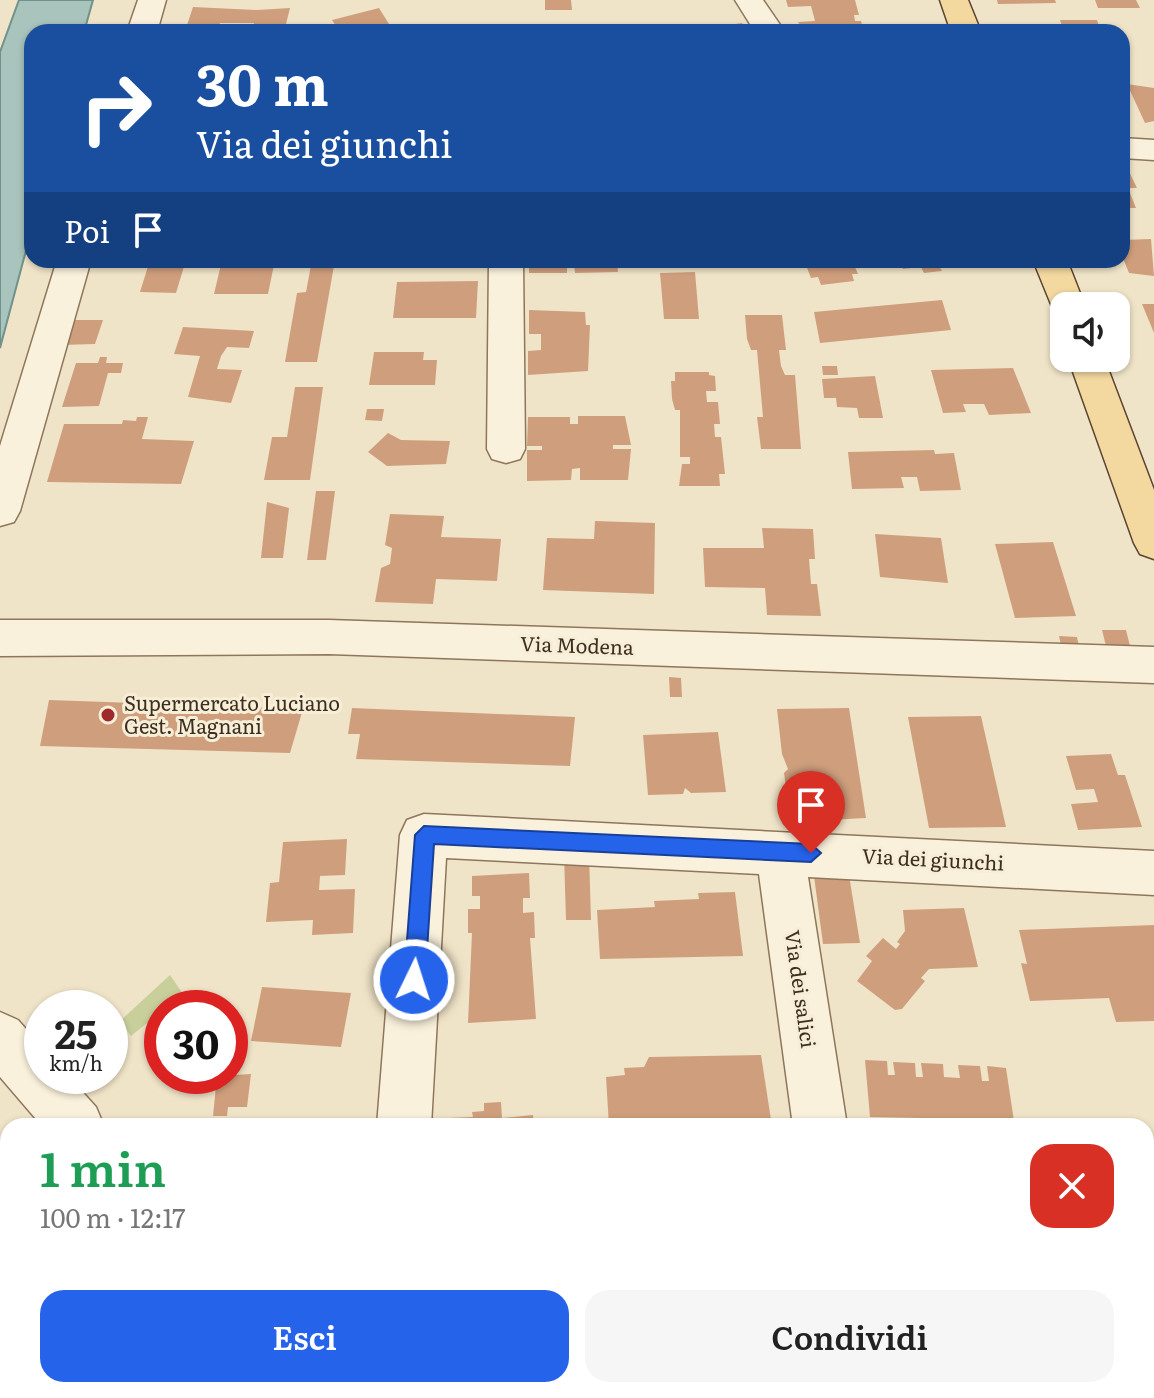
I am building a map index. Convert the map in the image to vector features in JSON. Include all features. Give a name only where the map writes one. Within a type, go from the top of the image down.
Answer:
[{"type":"main road","points":[[954,0],[963,24]]},
{"type":"main road","points":[[1053,268],[1062,292]]},
{"type":"main road","points":[[1091,372],[1154,543]]},
{"type":"street","points":[[144,24],[152,0]]},
{"type":"street","points":[[749,0],[765,24]]},
{"type":"street","points":[[1130,148],[1154,150]]},
{"type":"street","points":[[0,511],[72,268]]},
{"type":"street","points":[[506,268],[506,449]]},
{"type":"street","name":"Via Modena","points":[[0,638],[329,637],[1154,665]]},
{"type":"street","name":"Via dei giunchi","points":[[405,1118],[424,835],[1154,873]]},
{"type":"street","name":"Via dei salici","points":[[780,852],[819,1118]]},
{"type":"street","points":[[0,1038],[70,1118]]},
{"type":"green space","points":[[170,975],[180,990],[154,990]]},
{"type":"green space","points":[[144,999],[144,1026],[131,1036],[128,1032],[128,1014]]},
{"type":"water","points":[[19,0],[93,0],[86,24],[24,24],[24,258],[0,348],[0,52]]},
{"type":"building","points":[[545,0],[571,0],[572,10],[545,10]]},
{"type":"building","points":[[786,0],[855,0],[859,15],[854,15],[855,21],[861,21],[862,24],[799,24],[798,22],[815,21],[811,6],[788,7]]},
{"type":"building","points":[[997,0],[1055,0],[1056,3],[998,4]]},
{"type":"building","points":[[1095,0],[1136,0],[1140,8],[1098,8]]},
{"type":"building","points":[[193,7],[290,8],[286,24],[187,24]]},
{"type":"building","points":[[379,8],[389,24],[335,24],[332,20]]},
{"type":"building","points":[[1060,20],[1097,20],[1098,24],[1061,24]]},
{"type":"building","points":[[1130,84],[1154,88],[1154,121],[1145,123]]},
{"type":"building","points":[[1130,173],[1137,188],[1130,188]]},
{"type":"building","points":[[1130,193],[1136,208],[1130,208]]},
{"type":"building","points":[[1151,239],[1154,276],[1129,273],[1130,240]]},
{"type":"building","points":[[148,268],[184,268],[176,293],[140,292]]},
{"type":"building","points":[[220,268],[273,268],[268,294],[214,294]]},
{"type":"building","points":[[310,268],[334,268],[317,362],[285,362],[297,293],[306,292]]},
{"type":"building","points":[[529,268],[567,268],[567,273],[529,273]]},
{"type":"building","points":[[574,268],[618,268],[618,272],[575,273]]},
{"type":"building","points":[[807,268],[855,268],[858,274],[852,274],[854,281],[821,285],[818,277],[811,278]]},
{"type":"building","points":[[922,268],[940,268],[942,271],[924,273]]},
{"type":"building","points":[[695,272],[699,319],[664,319],[660,273]]},
{"type":"building","points":[[478,281],[476,318],[393,318],[397,282]]},
{"type":"building","points":[[942,300],[951,330],[820,343],[814,312]]},
{"type":"building","points":[[1142,304],[1154,304],[1154,333]]},
{"type":"building","points":[[529,310],[585,312],[586,325],[590,325],[588,371],[528,375],[528,351],[541,350],[541,334],[529,334]]},
{"type":"building","points":[[745,315],[782,315],[786,350],[779,350],[781,366],[785,375],[795,375],[801,449],[761,449],[757,417],[763,417],[757,350],[751,350],[747,339]]},
{"type":"building","points":[[69,320],[103,320],[95,344],[61,345]]},
{"type":"building","points":[[183,327],[254,331],[249,348],[227,347],[221,356],[217,369],[242,370],[231,403],[188,397],[200,356],[174,354]]},
{"type":"building","points":[[374,352],[424,352],[423,360],[437,360],[435,385],[369,385]]},
{"type":"building","points":[[100,357],[107,357],[106,363],[123,363],[121,373],[108,373],[99,406],[62,407],[76,363],[98,363]]},
{"type":"building","points":[[822,366],[837,366],[838,375],[823,375]]},
{"type":"building","points":[[1013,368],[1031,413],[989,415],[984,404],[963,404],[966,412],[943,413],[931,370]]},
{"type":"building","points":[[675,372],[709,372],[709,375],[715,376],[716,391],[706,391],[707,402],[718,402],[720,424],[714,424],[715,437],[721,437],[725,474],[719,474],[720,486],[679,486],[682,464],[690,464],[690,457],[680,457],[680,410],[675,410],[672,399],[671,381],[675,381]]},
{"type":"building","points":[[875,376],[883,418],[859,418],[857,408],[837,407],[836,398],[824,398],[822,379]]},
{"type":"building","points":[[295,387],[323,387],[310,480],[264,480],[272,437],[287,437]]},
{"type":"building","points":[[367,409],[384,409],[382,421],[365,420]]},
{"type":"building","points":[[578,416],[625,416],[631,445],[613,445],[613,449],[631,449],[628,480],[580,480],[580,468],[572,469],[571,480],[527,481],[527,450],[542,450],[542,446],[527,446],[528,417],[570,417],[570,424],[578,424]]},
{"type":"building","points":[[137,417],[148,417],[142,439],[194,441],[181,484],[47,482],[64,424],[122,424],[123,420],[136,421]]},
{"type":"building","points":[[388,433],[401,440],[450,441],[446,464],[387,466],[368,452]]},
{"type":"building","points":[[934,450],[935,454],[954,453],[961,490],[920,491],[917,477],[901,477],[904,488],[852,489],[848,452]]},
{"type":"building","points":[[316,491],[335,491],[326,560],[307,560]]},
{"type":"building","points":[[267,502],[289,508],[283,558],[261,558]]},
{"type":"building","points":[[390,514],[444,516],[441,537],[501,539],[497,581],[436,579],[433,604],[375,602],[381,568],[390,564],[392,548],[385,545]]},
{"type":"building","points":[[595,521],[655,523],[654,594],[543,590],[547,538],[594,539]]},
{"type":"building","points":[[762,528],[813,529],[815,559],[809,559],[811,584],[817,584],[821,616],[767,615],[765,588],[705,587],[703,548],[764,548]]},
{"type":"building","points":[[875,534],[941,538],[948,583],[880,577]]},
{"type":"building","points":[[1053,542],[1076,616],[1015,618],[995,544]]},
{"type":"building","points":[[1102,630],[1126,630],[1131,650],[1107,650]]},
{"type":"building","points":[[1059,636],[1077,637],[1080,651],[1062,650]]},
{"type":"building","points":[[669,677],[681,678],[682,697],[670,697]]},
{"type":"building","points":[[49,700],[303,709],[290,753],[40,746]]},
{"type":"building","points":[[352,708],[575,717],[570,766],[356,759],[360,734],[348,734]]},
{"type":"building","points":[[849,708],[866,818],[791,822],[784,773],[788,769],[782,754],[777,709]]},
{"type":"building","points":[[981,716],[1006,827],[929,828],[908,717]]},
{"type":"building","points":[[718,732],[726,792],[691,793],[685,788],[683,794],[648,795],[643,735]]},
{"type":"building","points":[[1111,754],[1118,775],[1125,775],[1142,827],[1078,830],[1071,804],[1098,802],[1094,789],[1076,790],[1066,756]]},
{"type":"building","points":[[347,839],[345,875],[320,876],[319,890],[355,889],[353,933],[312,935],[313,920],[266,922],[270,883],[279,882],[283,842]]},
{"type":"building","points":[[589,854],[591,920],[566,920],[564,855]]},
{"type":"building","points":[[529,873],[530,898],[523,898],[523,913],[534,912],[535,938],[530,938],[536,1019],[468,1023],[472,933],[468,933],[468,909],[480,909],[480,896],[472,896],[472,876]]},
{"type":"building","points":[[849,875],[860,943],[823,944],[814,876]]},
{"type":"building","points":[[735,892],[743,956],[600,959],[597,910],[655,907],[654,901],[699,899],[698,893]]},
{"type":"building","points":[[964,908],[978,967],[929,969],[921,978],[925,981],[902,1009],[895,1010],[857,981],[872,961],[866,956],[883,938],[896,949],[900,944],[897,942],[905,931],[903,910]]},
{"type":"building","points":[[1154,925],[1154,1021],[1116,1022],[1109,998],[1030,1001],[1021,963],[1027,964],[1019,930]]},
{"type":"building","points":[[262,987],[351,993],[341,1047],[251,1041]]},
{"type":"building","points":[[761,1055],[771,1118],[609,1118],[606,1077],[625,1075],[624,1068],[644,1067],[649,1057]]},
{"type":"building","points":[[865,1060],[887,1061],[888,1075],[895,1075],[893,1062],[915,1063],[916,1077],[923,1077],[921,1063],[943,1064],[944,1077],[960,1078],[958,1065],[980,1066],[982,1081],[989,1081],[987,1066],[1006,1068],[1014,1118],[870,1117]]},
{"type":"building","points":[[248,1074],[251,1074],[247,1107],[228,1107],[227,1116],[213,1116],[215,1094],[248,1094]]},
{"type":"building","points":[[501,1102],[502,1118],[449,1118],[473,1117],[472,1112],[484,1111],[484,1103]]},
{"type":"building","points":[[533,1115],[533,1118],[502,1118]]},
{"type":"place","name":"Supermercato Luciano Gest. Magnani","points":[[108,715]]},
{"type":"route","points":[[414,980],[424,835],[811,853]]}]
